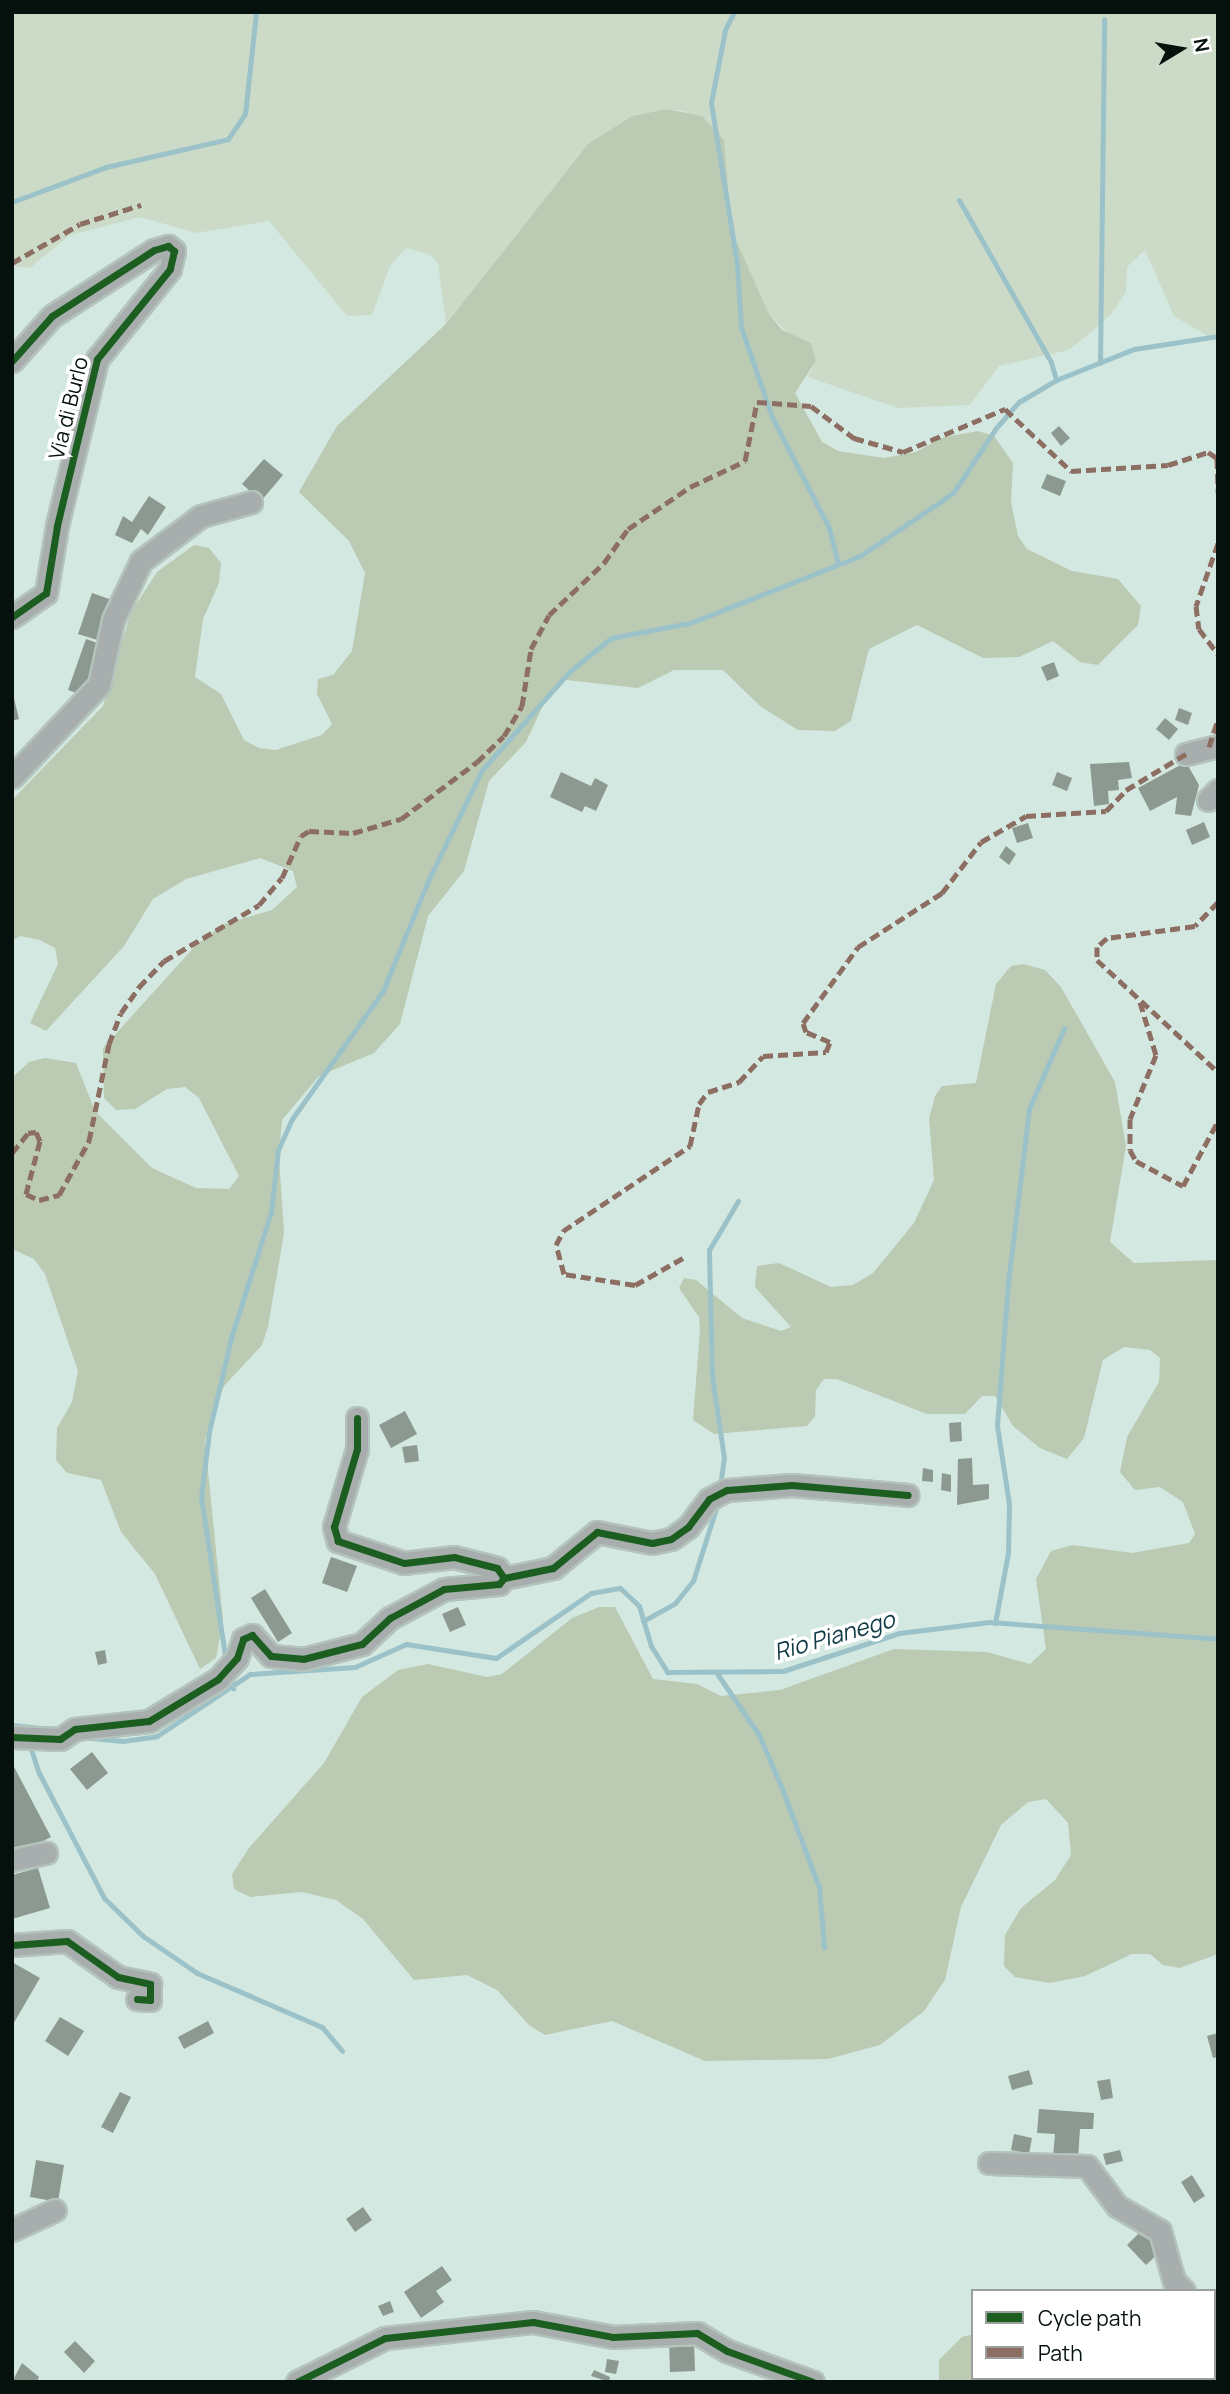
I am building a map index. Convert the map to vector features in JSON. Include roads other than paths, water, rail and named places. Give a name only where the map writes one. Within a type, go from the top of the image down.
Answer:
[{"type":"street","name":"Via di Burlo","points":[[12,361],[52,316],[154,250],[168,246],[174,251],[170,269],[97,359],[57,526],[49,586],[41,601],[12,617]]},
{"type":"street","points":[[12,777],[99,685],[113,620],[141,561],[201,516],[251,502]]},
{"type":"street","points":[[1186,754],[1218,746]]},
{"type":"street","points":[[357,1418],[356,1449],[334,1527],[338,1541],[404,1563],[454,1556],[497,1568],[504,1578]]},
{"type":"street","points":[[12,1737],[67,1734],[149,1721],[187,1701],[234,1661],[243,1639],[252,1636],[271,1656],[290,1662],[362,1644],[390,1618],[425,1597],[452,1587],[499,1584],[504,1578],[553,1568],[597,1532],[652,1543],[671,1539],[688,1527],[709,1499],[727,1490],[792,1485],[908,1495]]},
{"type":"street","points":[[12,1860],[46,1853]]},
{"type":"street","points":[[12,1945],[67,1941],[118,1978],[150,1984],[150,2000],[137,1999]]},
{"type":"street","points":[[989,2163],[1087,2166],[1117,2206],[1160,2231],[1174,2281],[1182,2289]]},
{"type":"street","points":[[12,2230],[55,2210]]},
{"type":"street","points":[[385,2339],[533,2322],[613,2337],[697,2333],[727,2351],[813,2382]]},
{"type":"street","points":[[297,2382],[413,2325]]},
{"type":"waterway","points":[[12,202],[106,167],[228,139],[245,114],[256,12]]},
{"type":"waterway","points":[[734,12],[725,30],[711,103],[737,264],[741,327],[772,417],[829,528],[838,563]]},
{"type":"waterway","points":[[1100,363],[1104,19]]},
{"type":"waterway","points":[[959,200],[1051,362],[1056,380]]},
{"type":"waterway","points":[[226,1662],[201,1497],[209,1432],[231,1338],[271,1212],[278,1150],[292,1119],[383,991],[428,881],[482,770],[569,672],[611,638],[690,623],[860,556],[953,493],[996,428],[1019,402],[1056,380],[1134,349],[1218,336]]},
{"type":"waterway","points":[[995,1623],[1008,1553],[1009,1504],[997,1426],[1008,1283],[1029,1109],[1064,1028]]},
{"type":"waterway","points":[[720,1486],[724,1458],[712,1376],[709,1250],[738,1201]]},
{"type":"waterway","points":[[643,1621],[675,1603],[693,1581],[718,1502]]},
{"type":"waterway","name":"Rio Pianego","points":[[81,1737],[123,1741],[157,1736],[250,1674],[355,1667],[406,1644],[496,1658],[591,1593],[620,1588],[639,1606],[651,1646],[667,1672],[783,1671],[899,1633],[989,1622],[1218,1639]]},
{"type":"waterway","points":[[716,1672],[759,1735],[781,1786],[819,1887],[824,1948]]},
{"type":"waterway","points":[[229,1675],[233,1688]]},
{"type":"waterway","name":"Rio Pianego","points":[[12,1725],[61,1730]]},
{"type":"waterway","points":[[29,1743],[39,1773],[104,1898],[143,1936],[197,1973],[322,2027],[342,2051]]}]
